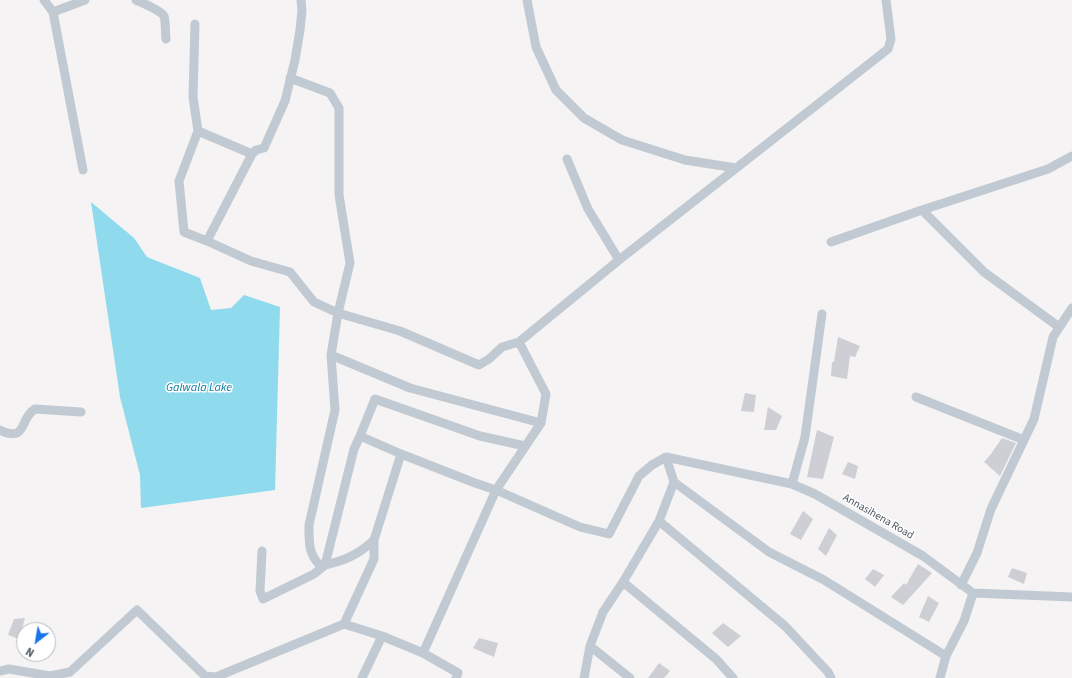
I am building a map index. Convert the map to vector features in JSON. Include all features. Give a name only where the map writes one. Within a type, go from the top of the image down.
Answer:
[{"type":"street","points":[[44,0],[54,12],[83,170]]},
{"type":"street","points":[[54,12],[85,0]]},
{"type":"street","points":[[136,0],[158,10],[164,16],[166,39]]},
{"type":"street","points":[[207,241],[252,154],[256,150],[264,148],[285,101],[300,30],[302,12],[301,0]]},
{"type":"street","points":[[527,0],[536,47],[556,90],[584,118],[622,140],[685,160],[736,168]]},
{"type":"street","points":[[195,24],[193,97],[198,131],[179,181],[184,232],[252,261],[290,272],[314,302],[338,313],[400,331],[479,365],[489,360],[502,347],[519,342],[619,260],[888,49],[891,39],[886,0]]},
{"type":"street","points":[[290,78],[330,93],[339,108],[339,195],[350,264],[338,313],[331,355],[335,410],[309,525],[309,544],[314,561],[321,566],[341,562],[364,549],[374,540]]},
{"type":"street","points":[[198,131],[252,154]]},
{"type":"street","points":[[831,242],[922,210],[1048,169],[1072,156]]},
{"type":"street","points":[[567,159],[588,209],[619,260]]},
{"type":"street","points":[[922,210],[984,272],[1059,327]]},
{"type":"street","points":[[961,585],[977,553],[991,509],[1034,419],[1053,337],[1072,308]]},
{"type":"street","points":[[792,484],[805,437],[822,314]]},
{"type":"street","points":[[423,653],[496,490],[541,423],[546,394],[519,342]]},
{"type":"street","points":[[331,355],[410,388],[541,423]]},
{"type":"street","points":[[916,397],[1024,440]]},
{"type":"street","points":[[262,551],[260,591],[263,599],[314,574],[325,565],[354,449],[375,399],[480,436],[525,446]]},
{"type":"street","points":[[0,430],[8,434],[15,434],[20,430],[28,415],[35,409],[81,412]]},
{"type":"street","points":[[360,436],[401,454],[496,490],[580,527],[609,534],[640,476],[652,465],[666,456],[674,482],[769,552],[824,580],[946,656]]},
{"type":"street","points":[[344,624],[374,559],[374,540],[401,454]]},
{"type":"street","name":"Annasihena Road","points":[[666,456],[792,484],[815,494],[923,556],[973,593]]},
{"type":"street","points":[[584,678],[590,646],[603,612],[623,582],[659,521],[674,482]]},
{"type":"street","points":[[659,521],[785,626],[828,672],[831,678]]},
{"type":"street","points":[[623,582],[716,659],[733,678]]},
{"type":"street","points":[[940,678],[946,656],[964,621],[973,593],[1072,597]]},
{"type":"street","points":[[0,671],[9,670],[50,676],[70,672],[137,610],[205,676],[216,677],[344,624],[382,636],[423,653],[458,673],[456,678]]},
{"type":"street","points":[[362,678],[382,636]]},
{"type":"street","points":[[590,646],[630,678]]},
{"type":"water","name":"Galwala Lake","points":[[91,202],[134,238],[147,257],[200,278],[211,310],[231,308],[244,295],[280,307],[275,490],[141,508],[140,475],[120,397]]},
{"type":"building","points":[[838,337],[860,346],[855,357],[850,356],[847,379],[831,376],[832,362],[834,362]]},
{"type":"building","points":[[745,393],[756,395],[754,412],[741,411]]},
{"type":"building","points":[[768,407],[782,416],[776,430],[764,430]]},
{"type":"building","points":[[817,430],[834,437],[823,479],[807,477]]},
{"type":"building","points":[[1002,438],[1016,443],[1000,476],[984,462]]},
{"type":"building","points":[[848,462],[858,466],[855,479],[842,474]]},
{"type":"building","points":[[803,511],[813,519],[801,540],[790,534]]},
{"type":"building","points":[[829,528],[837,535],[826,556],[818,549]]},
{"type":"building","points":[[918,564],[932,573],[903,605],[891,597],[904,583],[906,585]]},
{"type":"building","points":[[1012,568],[1027,573],[1024,584],[1008,577]]},
{"type":"building","points":[[873,569],[884,575],[875,587],[865,579]]},
{"type":"building","points":[[928,596],[939,603],[929,622],[919,617]]},
{"type":"building","points":[[25,618],[24,622],[16,622],[16,638],[8,635],[14,619]]},
{"type":"building","points":[[723,623],[741,636],[728,647],[712,633]]},
{"type":"building","points":[[479,638],[498,643],[494,657],[473,648]]},
{"type":"building","points":[[659,663],[670,671],[664,678],[648,678]]}]
